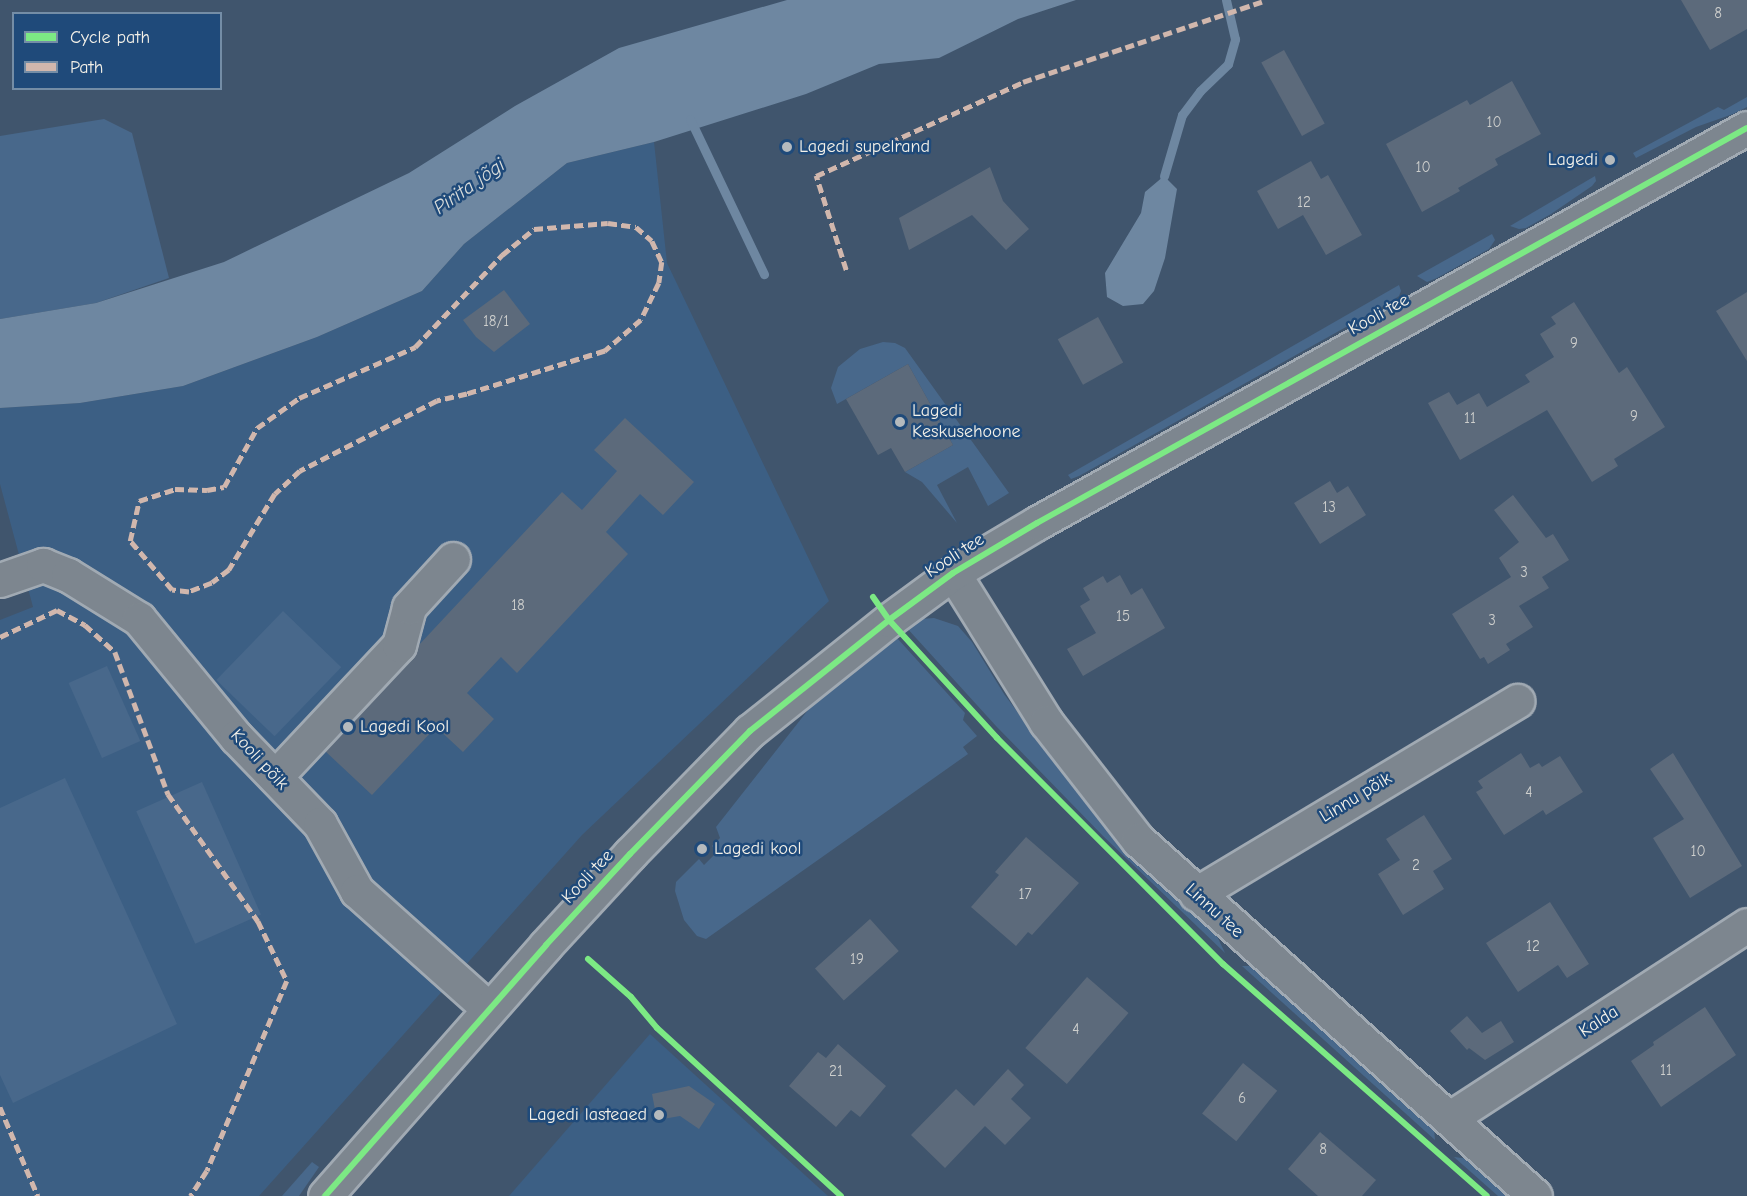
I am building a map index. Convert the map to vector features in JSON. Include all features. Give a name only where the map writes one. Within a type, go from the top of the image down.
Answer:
[{"type":"street","name":"Kooli tee","points":[[325,1196],[489,1009],[630,854],[750,731],[879,627],[953,573],[1089,494],[1747,128]]},
{"type":"street","points":[[275,777],[399,645],[409,607],[453,559]]},
{"type":"street","name":"Kooli põik","points":[[0,580],[44,565],[68,575],[139,618],[236,737],[320,824],[357,891],[489,1009]]},
{"type":"street","name":"Linnu tee","points":[[953,573],[1029,696],[1066,749],[1138,840],[1535,1196]]},
{"type":"street","name":"Linnu põik","points":[[1196,894],[1517,701]]},
{"type":"street","name":"Kalda","points":[[1450,1118],[1747,925]]},
{"type":"shaded area","points":[[1747,97],[1747,107],[1733,114],[1696,127],[1636,158],[1633,153],[1718,107],[1724,110]]},
{"type":"shaded area","points":[[104,119],[132,133],[169,278],[96,303],[0,319],[0,136]]},
{"type":"shaded area","name":"Lagedi Kool","points":[[654,142],[667,263],[829,601],[582,835],[259,1196],[0,1196],[0,620],[33,607],[0,484],[0,408],[80,403],[183,386],[317,337],[422,291],[464,244],[567,163]]},
{"type":"shaded area","points":[[1595,176],[1596,181],[1592,186],[1551,214],[1526,228],[1519,229],[1510,226]]},
{"type":"shaded area","points":[[1492,234],[1495,240],[1489,249],[1427,282],[1417,276]]},
{"type":"shaded area","points":[[1399,285],[1401,291],[1399,296],[1389,303],[1079,476],[1071,479],[1068,475]]},
{"type":"shaded area","points":[[883,342],[895,343],[905,348],[1009,493],[988,506],[968,467],[937,485],[957,523],[922,482],[905,472],[953,445],[908,364],[837,404],[831,388],[838,367],[860,349]]},
{"type":"shaded area","points":[[283,611],[341,667],[275,736],[216,680]]},
{"type":"shaded area","points":[[934,618],[958,626],[972,642],[1004,694],[1065,776],[1122,843],[1216,934],[1225,953],[1103,836],[996,726],[906,627],[920,619]]},
{"type":"shaded area","points":[[897,638],[965,713],[963,720],[977,736],[963,747],[968,754],[706,939],[697,936],[684,920],[675,891],[676,882],[699,859],[704,865],[717,852],[712,846],[720,838],[716,827],[812,705],[832,686]]},
{"type":"shaded area","points":[[107,666],[140,741],[102,758],[69,683]]},
{"type":"shaded area","points":[[65,778],[177,1024],[13,1103],[0,1075],[0,808]]},
{"type":"shaded area","points":[[202,782],[261,914],[195,944],[136,811]]},
{"type":"shaded area","points":[[1242,966],[1253,966],[1434,1128],[1435,1140]]},
{"type":"shaded area","name":"Lagedi lasteaed","points":[[650,1034],[828,1196],[509,1196]]},
{"type":"shaded area","points":[[1454,1157],[1470,1159],[1511,1196],[1498,1196]]},
{"type":"shaded area","points":[[312,1162],[319,1167],[299,1196],[282,1196]]},
{"type":"water","name":"Pirita jõgi","points":[[787,0],[1076,0],[1018,19],[939,58],[879,64],[806,94],[654,142],[567,163],[464,244],[422,291],[317,337],[183,386],[80,403],[0,408],[0,319],[96,303],[224,262],[409,173],[515,106],[619,48]]},
{"type":"water","points":[[1164,176],[1177,189],[1165,258],[1154,291],[1143,304],[1123,306],[1107,297],[1105,273],[1141,213],[1145,192]]},
{"type":"building","points":[[1681,0],[1747,0],[1747,29],[1710,50]]},
{"type":"building","points":[[1284,50],[1325,123],[1302,136],[1261,63]]},
{"type":"building","points":[[1512,81],[1541,134],[1495,159],[1498,165],[1458,188],[1460,191],[1422,212],[1386,144],[1467,100],[1470,105]]},
{"type":"building","points":[[1311,161],[1321,179],[1328,175],[1362,235],[1326,255],[1303,215],[1278,229],[1257,191]]},
{"type":"building","points":[[990,167],[1003,201],[1029,229],[1006,250],[972,215],[909,250],[899,218]]},
{"type":"building","points":[[504,290],[530,324],[494,352],[476,337],[463,320]]},
{"type":"building","points":[[1747,292],[1747,361],[1716,311]]},
{"type":"building","points":[[1574,302],[1619,373],[1627,367],[1665,427],[1614,459],[1618,466],[1592,482],[1547,410],[1460,460],[1428,403],[1449,392],[1457,405],[1479,393],[1487,407],[1530,382],[1525,375],[1554,357],[1540,334],[1556,324],[1551,317]]},
{"type":"building","points":[[1098,317],[1123,362],[1083,385],[1058,339]]},
{"type":"building","name":"Lagedi Keskusehoone","points":[[908,364],[953,445],[905,472],[891,448],[878,455],[846,399]]},
{"type":"building","points":[[625,418],[694,482],[663,515],[640,494],[606,532],[628,554],[517,673],[501,657],[467,693],[494,719],[463,752],[436,727],[372,795],[325,751],[413,658],[418,646],[562,492],[582,510],[617,471],[594,450]]},
{"type":"building","points":[[1330,481],[1337,493],[1348,486],[1366,515],[1320,544],[1294,503]]},
{"type":"building","points":[[1513,495],[1546,538],[1553,534],[1569,560],[1542,577],[1549,588],[1519,606],[1533,627],[1506,644],[1510,650],[1488,664],[1484,657],[1480,659],[1452,614],[1511,577],[1499,558],[1519,542],[1494,510]]},
{"type":"building","points":[[1120,575],[1131,595],[1142,588],[1165,628],[1083,676],[1067,649],[1096,633],[1080,606],[1090,600],[1083,588],[1103,576],[1107,583]]},
{"type":"building","points":[[1521,753],[1530,768],[1539,763],[1542,767],[1560,756],[1583,792],[1546,815],[1543,810],[1504,835],[1476,792],[1483,788],[1478,781]]},
{"type":"building","points":[[1673,753],[1742,866],[1690,898],[1653,838],[1684,819],[1650,769]]},
{"type":"building","points":[[1424,815],[1452,859],[1433,871],[1444,889],[1403,915],[1378,874],[1400,860],[1386,839]]},
{"type":"building","points":[[1026,837],[1079,883],[1032,935],[1028,932],[1016,946],[971,907],[999,875],[995,872]]},
{"type":"building","points":[[1550,902],[1589,964],[1567,978],[1558,965],[1518,992],[1486,943]]},
{"type":"building","points":[[870,919],[899,951],[844,1000],[815,969]]},
{"type":"building","points":[[1087,977],[1129,1013],[1067,1084],[1025,1048]]},
{"type":"building","points":[[1705,1007],[1736,1055],[1661,1107],[1631,1061],[1654,1045],[1653,1042]]},
{"type":"building","points":[[1467,1016],[1482,1033],[1501,1021],[1514,1042],[1485,1060],[1469,1048],[1467,1050],[1450,1031]]},
{"type":"building","points":[[838,1044],[886,1086],[860,1117],[851,1110],[836,1127],[789,1086],[818,1052],[826,1058]]},
{"type":"building","points":[[1243,1063],[1277,1091],[1236,1141],[1202,1114]]},
{"type":"building","points":[[1008,1069],[1024,1085],[1011,1099],[1031,1118],[1005,1145],[985,1126],[945,1168],[911,1135],[956,1089],[974,1106]]},
{"type":"building","points":[[689,1086],[715,1104],[699,1129],[680,1116],[657,1120],[652,1094]]},
{"type":"building","points":[[1320,1132],[1376,1180],[1362,1196],[1318,1196],[1288,1169]]},
{"type":"waterway","points":[[1164,176],[1182,115],[1200,91],[1228,64],[1235,39],[1226,0]]},
{"type":"waterway","points":[[690,119],[764,274]]},
{"type":"marked path","points":[[846,270],[816,176],[1023,82],[1266,0]]},
{"type":"marked path","points":[[608,223],[636,227],[652,241],[662,262],[659,283],[641,320],[605,351],[467,394],[437,401],[300,471],[275,494],[229,570],[212,583],[189,592],[172,590],[130,541],[139,501],[175,489],[207,490],[224,487],[257,428],[299,398],[415,347],[502,255],[534,229],[608,223]]},
{"type":"marked path","points":[[0,637],[57,610],[85,625],[115,652],[168,794],[258,921],[287,981],[207,1171],[191,1196]]},
{"type":"marked path","points":[[0,1107],[38,1196]]},
{"type":"cycle path","points":[[325,1196],[546,945],[630,854],[750,731],[889,620],[953,573],[1037,523],[1747,128]]},
{"type":"cycle path","points":[[873,597],[889,620],[997,738],[1223,964],[1487,1196]]},
{"type":"cycle path","points":[[588,959],[631,997],[657,1028],[841,1196]]},
{"type":"place","name":"Lagedi supelrand","points":[[787,147]]},
{"type":"place","name":"Lagedi","points":[[1610,160]]},
{"type":"place","name":"Lagedi Keskusehoone","points":[[900,422]]},
{"type":"place","name":"Lagedi Kool","points":[[348,727]]},
{"type":"place","name":"Lagedi kool","points":[[702,849]]},
{"type":"place","name":"Lagedi lasteaed","points":[[659,1115]]}]
